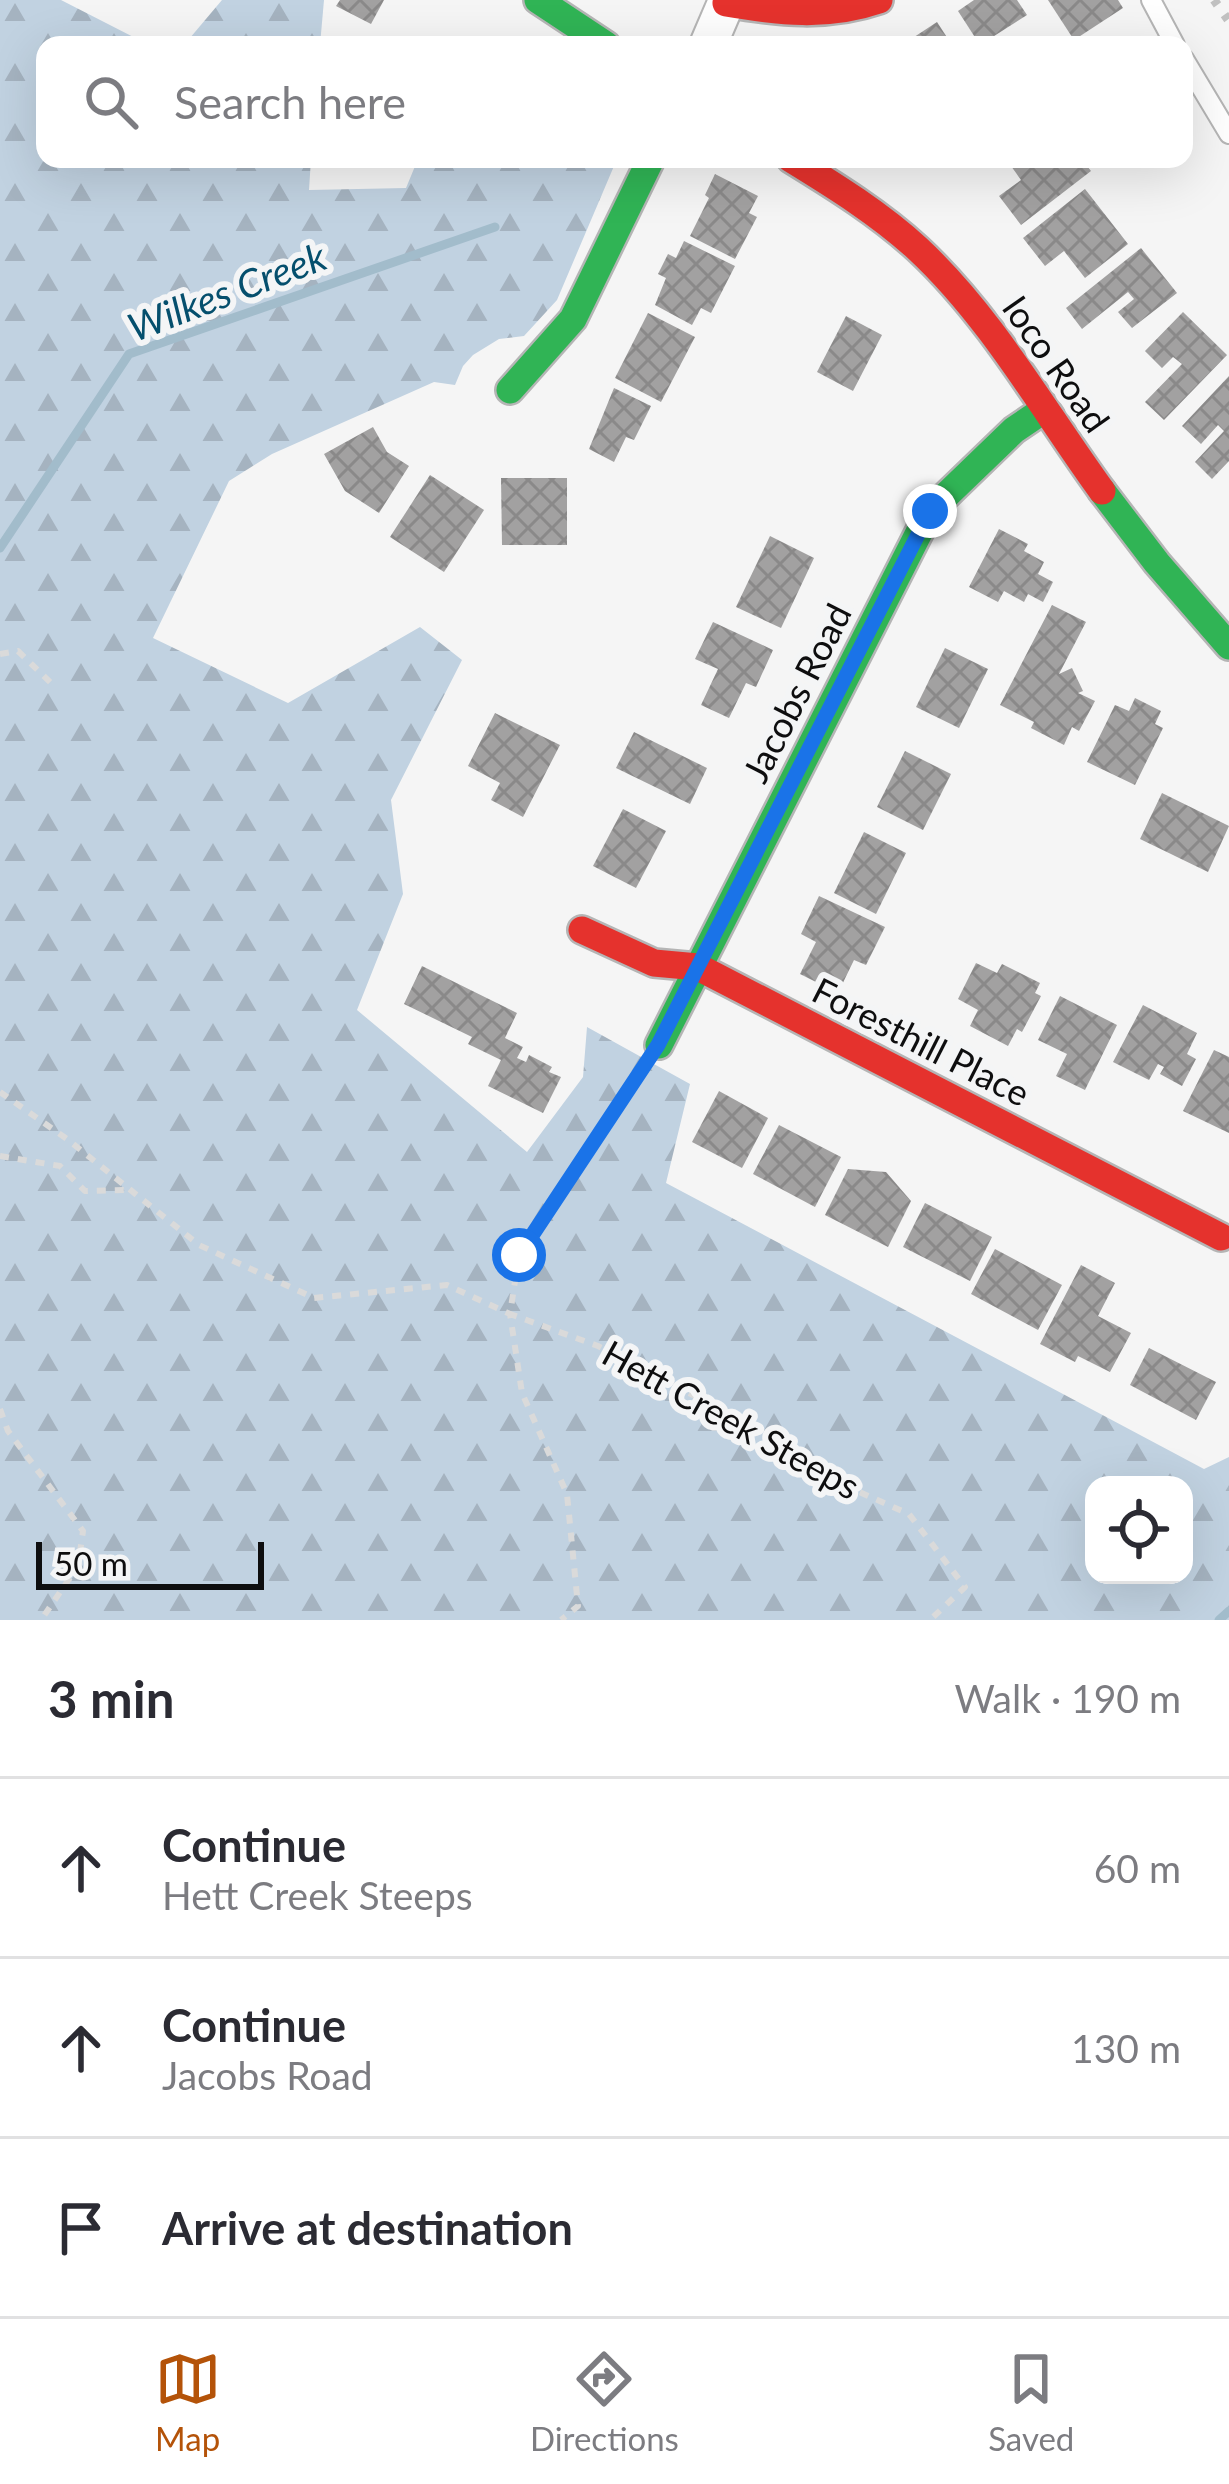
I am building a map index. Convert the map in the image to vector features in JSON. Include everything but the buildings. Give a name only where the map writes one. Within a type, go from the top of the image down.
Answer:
[{"type":"street","points":[[538,0],[592,36]]},
{"type":"street","points":[[712,36],[727,2],[805,16],[847,12],[879,0]]},
{"type":"street","points":[[510,391],[573,319],[647,168]]},
{"type":"street","name":"Ioco Road","points":[[805,168],[874,212],[920,251],[998,341],[1164,572],[1229,646]]},
{"type":"street","name":"Jacobs Road","points":[[658,1045],[930,511],[1014,430],[1045,410]]},
{"type":"street","name":"Foresthill Place","points":[[582,930],[654,963],[698,967],[1221,1237]]},
{"type":"lane","points":[[1151,0],[1170,36]]},
{"type":"lane","points":[[1193,74],[1229,134]]},
{"type":"path","points":[[0,654],[18,651],[51,683]]},
{"type":"path","points":[[561,1620],[578,1606],[568,1494],[522,1394],[510,1314],[519,1255],[658,1045]]},
{"type":"path","points":[[0,1092],[199,1245],[314,1298],[447,1285],[510,1314]]},
{"type":"path","points":[[0,1156],[60,1166],[85,1191],[130,1190]]},
{"type":"path","name":"Hett Creek Steeps","points":[[510,1314],[598,1346],[724,1411],[832,1480],[909,1514],[965,1587],[930,1620]]},
{"type":"path","points":[[0,1409],[8,1431],[83,1532],[79,1566],[41,1620]]},
{"type":"green space","points":[[0,0],[61,0],[131,36],[36,36],[36,168],[310,168],[309,190],[406,188],[414,168],[613,168],[557,300],[524,336],[499,339],[473,355],[455,385],[434,382],[272,454],[229,481],[153,638],[288,703],[420,627],[462,660],[391,800],[403,894],[357,1010],[527,1152],[583,1077],[587,1027],[690,1084],[666,1183],[1204,1469],[1229,1457],[1229,1620],[0,1620]]},
{"type":"green space","points":[[222,0],[324,0],[321,36],[192,36]]},
{"type":"waterway","name":"Wilkes Creek","points":[[0,548],[129,354],[495,227]]},
{"type":"waterway","points":[[1219,1620],[1229,1611]]},
{"type":"railway","points":[[1214,0],[1229,21]]},
{"type":"traffic: fast","points":[[538,0],[592,36]]},
{"type":"traffic: fast","points":[[510,390],[573,319],[647,168]]},
{"type":"traffic: fast","points":[[659,1045],[930,511],[1014,430],[1045,409]]},
{"type":"traffic: fast","points":[[1102,491],[1229,646]]},
{"type":"traffic: jam","points":[[728,0],[726,3],[803,12],[879,0]]},
{"type":"traffic: jam","points":[[805,168],[888,224],[945,276],[993,335],[1102,491]]},
{"type":"traffic: jam","points":[[582,930],[654,963],[698,967],[1221,1237]]},
{"type":"route","points":[[519,1255],[658,1045],[930,511]]}]
